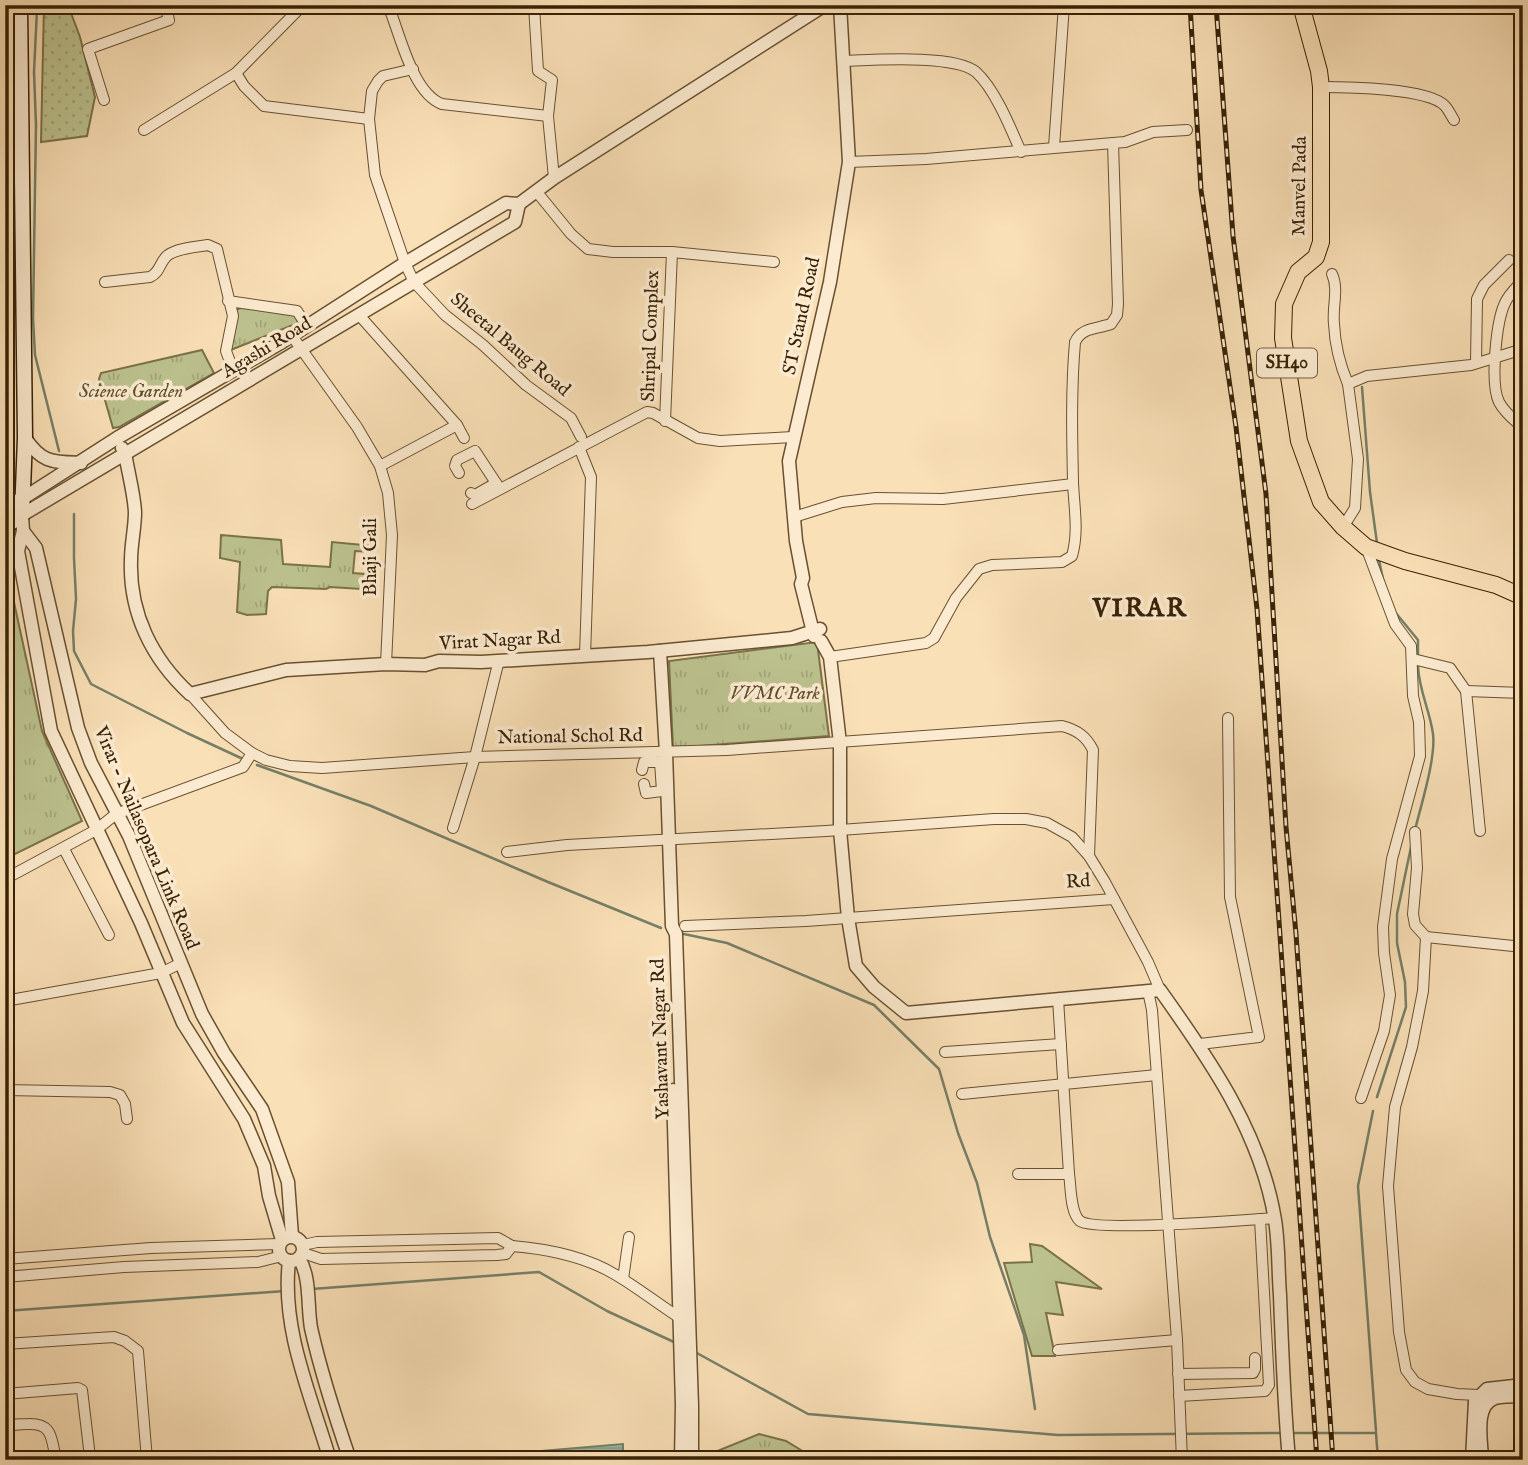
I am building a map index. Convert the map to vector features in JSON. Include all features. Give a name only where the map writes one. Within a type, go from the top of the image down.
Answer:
[{"type":"main road","points":[[5,527],[22,515],[25,438],[20,5]]},
{"type":"main road","name":"Manvel Pada","points":[[1301,5],[1321,86],[1321,242],[1316,257],[1298,272],[1284,304],[1283,338],[1299,440],[1321,502],[1343,527],[1366,547],[1405,561],[1496,585],[1523,597]]},
{"type":"main road","points":[[5,510],[22,499]]},
{"type":"street","points":[[104,100],[88,49],[169,20],[165,5]]},
{"type":"street","points":[[144,130],[236,73],[303,5]]},
{"type":"street","points":[[385,5],[391,13],[423,90],[433,100],[442,104],[548,116]]},
{"type":"street","points":[[462,5],[534,6],[538,71],[552,80],[548,116],[554,178]]},
{"type":"street","name":"Agashi Road","points":[[22,515],[515,222],[519,204],[554,178],[825,5]]},
{"type":"street","name":"ST Stand Road","points":[[830,657],[818,634],[807,582],[803,578],[789,461],[830,282],[849,162],[840,5]]},
{"type":"street","points":[[1054,148],[1064,5]]},
{"type":"street","points":[[843,61],[909,59],[949,63],[974,70],[986,84],[1021,152]]},
{"type":"street","name":"Sheetal Baug Road","points":[[413,69],[383,76],[372,91],[369,119],[375,175],[414,282],[445,315],[483,345],[526,385],[570,418],[591,477],[585,656]]},
{"type":"street","points":[[236,73],[244,86],[264,106],[369,119]]},
{"type":"street","points":[[1321,86],[1387,90],[1423,96],[1444,104],[1454,120]]},
{"type":"street","points":[[849,162],[1021,152],[1125,142],[1153,132],[1187,130]]},
{"type":"street","points":[[1113,143],[1117,315],[1111,324],[1085,330],[1075,342],[1073,484],[1077,524],[1072,556],[1062,562],[992,565],[979,569],[956,598],[934,638],[926,643],[830,657],[840,743],[840,830],[848,918],[856,966],[874,987],[906,1013],[1154,990],[1152,1010],[1177,1340],[1182,1460]]},
{"type":"street","points":[[536,191],[588,249],[613,253],[672,252],[774,262]]},
{"type":"street","name":"Agashi Road","points":[[22,499],[506,203],[519,204]]},
{"type":"street","points":[[105,282],[156,275],[163,260],[173,252],[208,245],[216,249],[233,316],[226,351],[233,370]]},
{"type":"street","name":"Shripal Complex","points":[[665,421],[672,252]]},
{"type":"street","points":[[1476,363],[1477,299],[1483,285],[1509,260]]},
{"type":"street","points":[[1332,274],[1335,285],[1335,339],[1340,364],[1348,384],[1358,459],[1354,508],[1343,527]]},
{"type":"street","points":[[1521,426],[1505,411],[1498,400],[1494,384],[1504,303],[1523,280]]},
{"type":"street","points":[[228,301],[297,311],[303,320]]},
{"type":"street","points":[[359,315],[457,425],[464,438]]},
{"type":"street","name":"Bhaji Gali","points":[[292,336],[357,428],[380,466],[388,493],[392,535],[386,664]]},
{"type":"street","points":[[1348,384],[1367,376],[1476,363],[1523,349]]},
{"type":"street","points":[[472,504],[498,486],[580,442],[647,412],[698,438],[720,441],[793,437]]},
{"type":"street","points":[[380,466],[457,425]]},
{"type":"street","points":[[25,438],[35,453],[57,462],[81,463]]},
{"type":"street","points":[[117,439],[125,453],[135,511],[131,563],[134,598],[143,632],[163,666],[190,694]]},
{"type":"street","points":[[459,473],[455,462],[475,451],[498,486]]},
{"type":"street","points":[[794,517],[842,502],[865,499],[943,499],[1073,484]]},
{"type":"street","points":[[471,493],[475,495],[498,486]]},
{"type":"street","points":[[22,515],[23,531]]},
{"type":"street","name":"Virar - Nailasopara Link Road","points":[[23,531],[36,548],[78,728],[91,763],[129,836],[179,964],[213,1034],[262,1109],[288,1182],[292,1254],[288,1308],[306,1388],[330,1460]]},
{"type":"street","name":"Virar - Nailasopara Link Road","points":[[23,531],[18,551],[51,731],[141,923],[183,1023],[244,1119],[264,1166],[269,1196],[292,1254],[307,1305],[323,1383],[350,1460]]},
{"type":"street","points":[[1361,1098],[1384,1031],[1390,995],[1383,927],[1392,859],[1420,756],[1411,646],[1395,624],[1366,547]]},
{"type":"street","name":"Virat Nagar Rd","points":[[190,694],[286,670],[386,664],[425,666],[439,661],[498,664],[585,656],[660,655],[818,634]]},
{"type":"street","points":[[453,828],[475,757],[498,664],[660,655]]},
{"type":"street","name":"Yashavant Nagar Rd","points":[[660,655],[668,839],[679,926],[676,934],[688,1427]]},
{"type":"street","points":[[1413,659],[1450,668],[1466,691],[1480,831]]},
{"type":"street","points":[[1466,691],[1523,693]]},
{"type":"street","name":"National Schol Rd","points":[[190,694],[225,733],[251,755],[290,765],[322,768],[475,757],[665,759],[1062,726],[1074,729],[1085,738],[1093,750],[1089,856]]},
{"type":"street","points":[[1200,1044],[1259,1037],[1230,897],[1228,718]]},
{"type":"street","points":[[5,879],[64,849],[96,830],[116,814],[243,766],[251,755]]},
{"type":"street","points":[[642,770],[644,762],[665,759],[662,791],[646,793],[644,784]]},
{"type":"street","points":[[507,852],[668,839],[1026,819],[1047,823],[1072,837],[1089,856],[1114,899]]},
{"type":"street","points":[[1415,832],[1418,868],[1413,914],[1415,925],[1426,937],[1523,947]]},
{"type":"street","points":[[64,849],[109,935]]},
{"type":"street","name":"Rd","points":[[679,926],[848,918],[1114,899],[1154,990],[1200,1044],[1250,1133],[1275,1218],[1289,1457]]},
{"type":"street","points":[[679,926],[669,934],[680,1318],[685,1333]]},
{"type":"street","points":[[1426,937],[1423,991],[1412,1046],[1395,1107],[1388,1186],[1399,1332],[1406,1370],[1415,1382],[1428,1389],[1483,1399],[1523,1396]]},
{"type":"street","points":[[5,1001],[161,973],[179,964]]},
{"type":"street","points":[[1058,999],[1069,1174],[1075,1216],[1082,1223],[1094,1225],[1275,1218]]},
{"type":"street","points":[[945,1052],[1061,1044]]},
{"type":"street","points":[[962,1094],[1157,1075]]},
{"type":"street","points":[[5,1090],[110,1092],[120,1095],[125,1104],[127,1119]]},
{"type":"street","points":[[1018,1174],[1069,1174]]},
{"type":"street","points":[[1179,1396],[1265,1391],[1269,1385],[1260,1219]]},
{"type":"street","points":[[623,1279],[629,1237]]},
{"type":"street","points":[[5,1278],[124,1267],[258,1262],[292,1254],[317,1242],[498,1238],[512,1246],[545,1249],[579,1258],[623,1279],[680,1318]]},
{"type":"street","points":[[5,1259],[151,1248],[292,1254],[321,1259],[497,1255],[506,1254],[512,1246]]},
{"type":"street","points":[[291,1326],[311,1324]]},
{"type":"street","points":[[5,1344],[114,1337],[138,1351],[147,1460]]},
{"type":"street","points":[[1058,1350],[1177,1340]]},
{"type":"street","points":[[1178,1374],[1253,1373],[1255,1358]]},
{"type":"street","points":[[1482,1460],[1481,1420],[1483,1399],[1487,1390],[1523,1385]]},
{"type":"street","points":[[5,1394],[78,1388],[82,1390],[90,1457],[86,1460]]},
{"type":"street","points":[[1472,1460],[1473,1407],[1483,1399]]},
{"type":"street","points":[[5,1428],[11,1425],[38,1424],[43,1427],[54,1441],[57,1460]]},
{"type":"street","points":[[681,1460],[688,1427]]},
{"type":"street","points":[[688,1427],[692,1460]]},
{"type":"green space","points":[[44,5],[68,5],[80,37],[95,97],[87,136],[41,142]]},
{"type":"green space","points":[[7,11],[12,436],[5,437],[5,12]]},
{"type":"green space","points":[[242,306],[295,314],[298,323],[228,351],[237,310]]},
{"type":"green space","name":"Science Garden","points":[[202,350],[214,373],[113,428],[99,379],[101,373]]},
{"type":"green space","points":[[221,535],[281,540],[283,564],[330,567],[332,542],[373,546],[373,552],[355,551],[353,573],[378,575],[377,590],[272,587],[268,591],[266,614],[247,615],[237,612],[240,562],[220,558]]},
{"type":"green space","points":[[5,561],[42,731],[82,821],[5,859]]},
{"type":"green space","name":"VVMC Park","points":[[817,642],[829,736],[673,748],[669,661]]},
{"type":"green space","points":[[1030,1244],[1042,1246],[1102,1289],[1056,1282],[1063,1315],[1046,1313],[1055,1356],[1032,1356],[1004,1263],[1032,1262]]},
{"type":"green space","points":[[759,1434],[786,1441],[817,1460],[703,1460],[705,1456]]},
{"type":"water","points":[[623,1444],[623,1460],[435,1460]]},
{"type":"waterway","points":[[33,5],[37,9],[34,72],[35,355],[59,451]]},
{"type":"waterway","points":[[1362,387],[1377,543]]},
{"type":"waterway","points":[[74,514],[74,651],[91,684],[243,759]]},
{"type":"waterway","points":[[1379,560],[1384,584]]},
{"type":"waterway","points":[[1395,612],[1418,640],[1418,655]]},
{"type":"waterway","points":[[1415,830],[1433,744],[1432,726],[1420,684],[1418,666]]},
{"type":"waterway","points":[[257,765],[371,806],[661,928]]},
{"type":"waterway","points":[[1377,1097],[1406,1007],[1405,982],[1397,943],[1397,914],[1411,847]]},
{"type":"waterway","points":[[679,933],[727,943],[874,1005],[939,1069],[958,1133],[977,1183],[990,1237],[1024,1335],[1035,1409]]},
{"type":"waterway","points":[[1373,1111],[1358,1186],[1376,1431]]},
{"type":"waterway","points":[[312,1289],[539,1272],[607,1311],[676,1343]]},
{"type":"waterway","points":[[5,1311],[285,1291]]},
{"type":"waterway","points":[[695,1352],[808,1414],[1058,1435],[1284,1433]]},
{"type":"waterway","points":[[1291,1433],[1376,1433],[1378,1460]]},
{"type":"railway","points":[[1190,5],[1201,190],[1236,427],[1257,609],[1317,1460]]},
{"type":"railway","points":[[1216,5],[1233,236],[1266,494],[1286,827],[1333,1460]]},
{"type":"district","name":"VIRAR","points":[[1140,608]]}]
